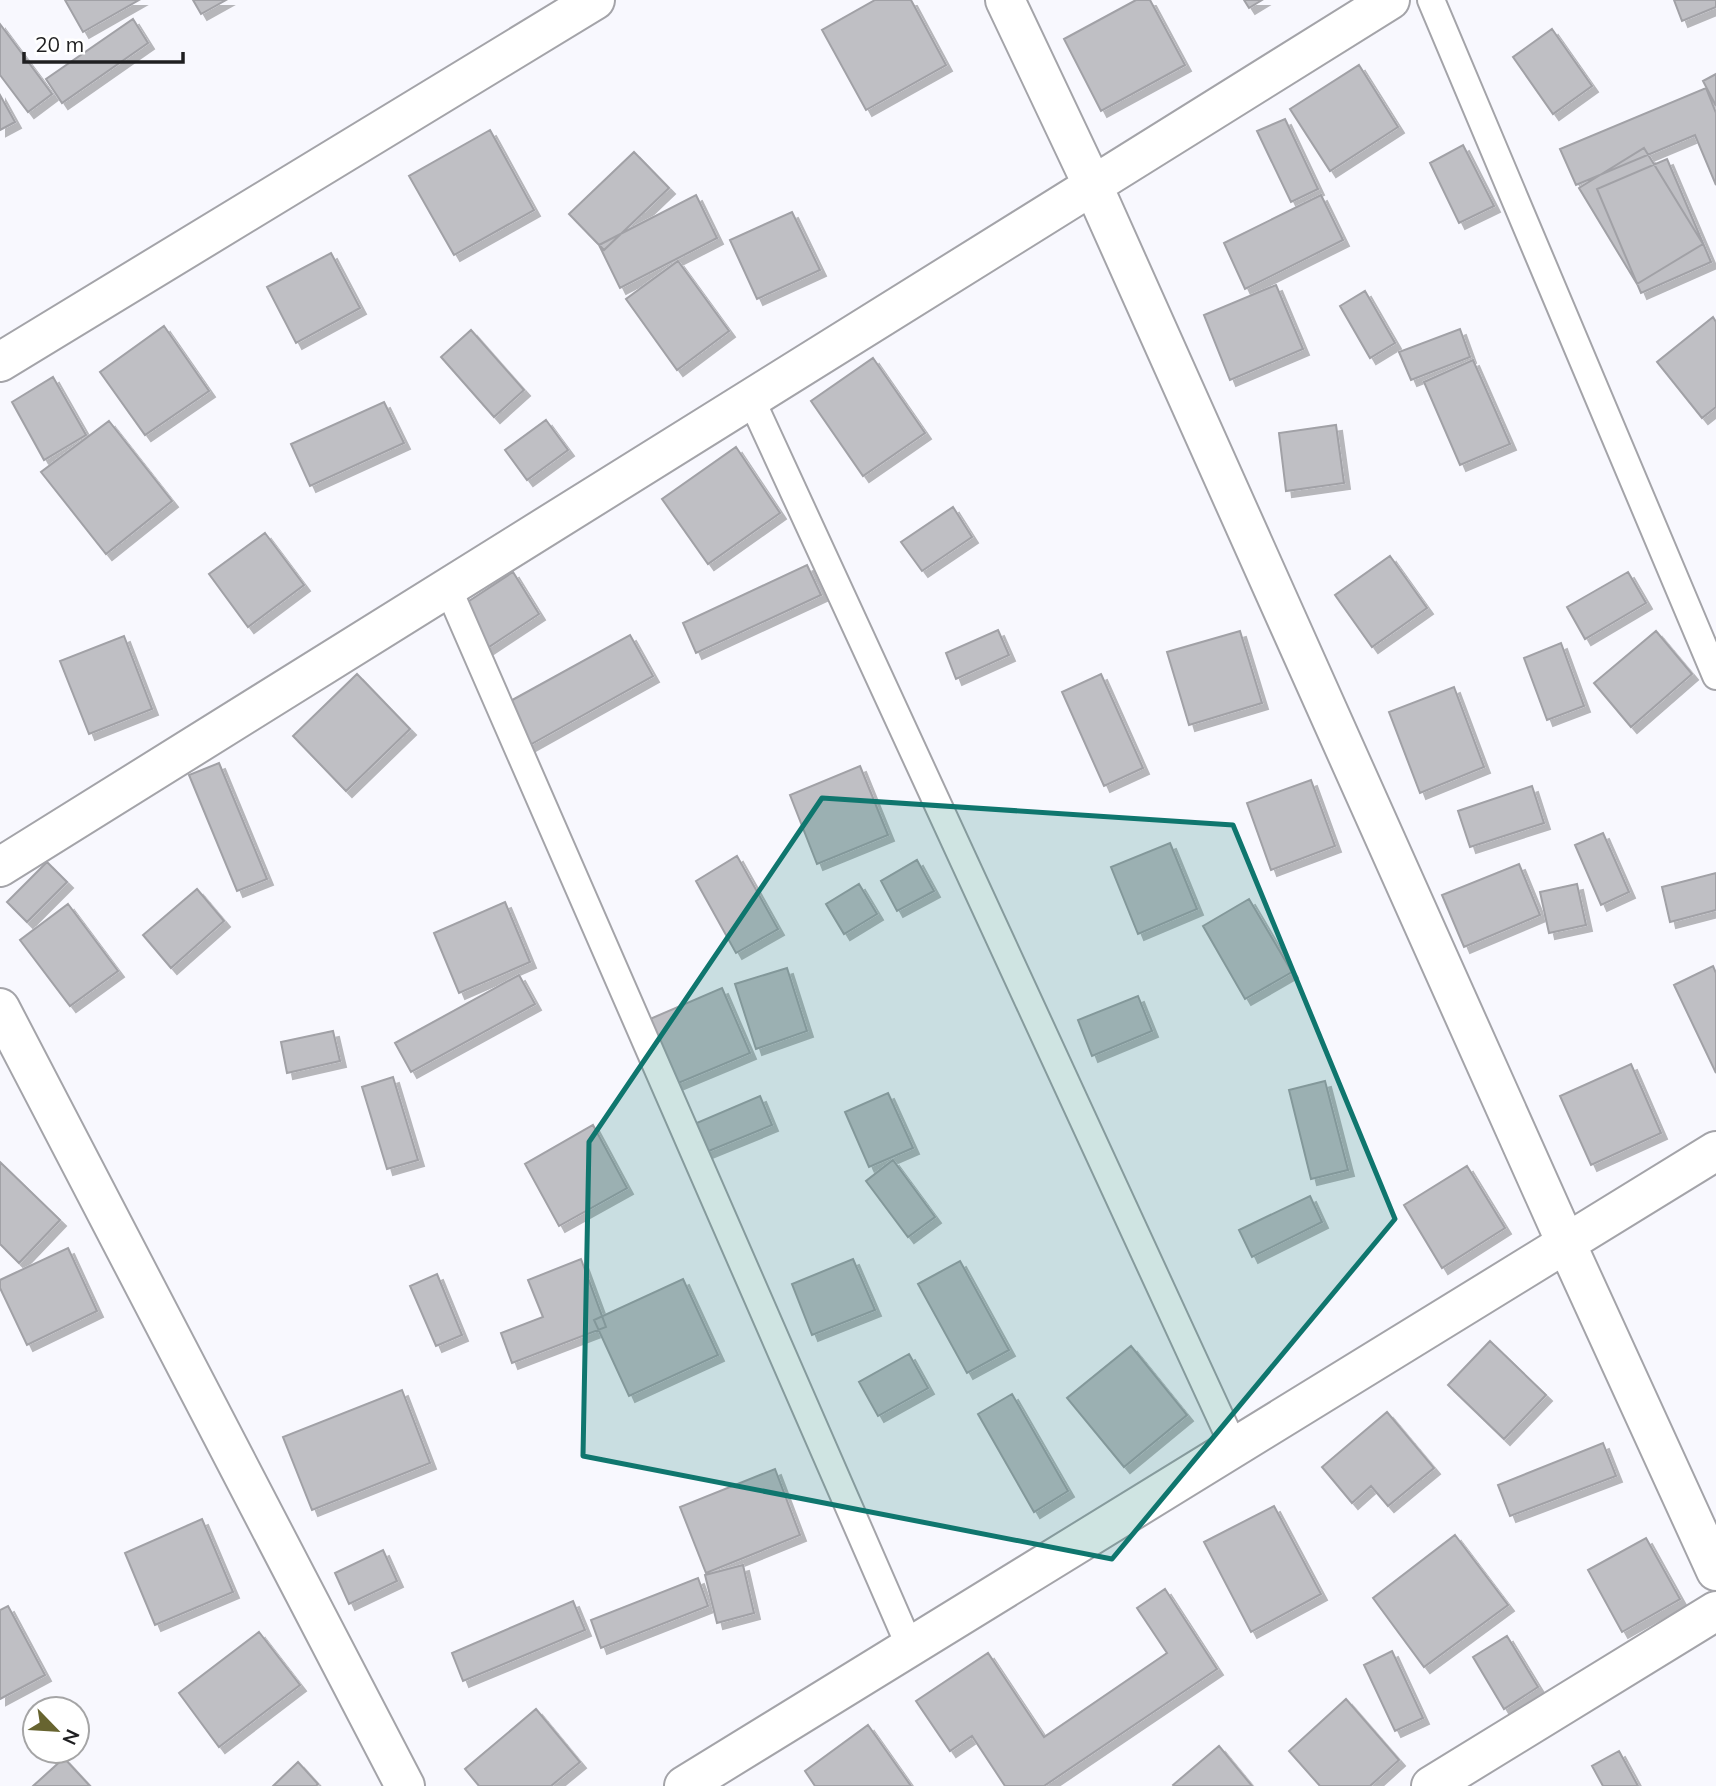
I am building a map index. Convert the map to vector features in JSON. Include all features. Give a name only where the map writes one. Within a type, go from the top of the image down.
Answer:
[{"type":"street","points":[[0,362],[595,0]]},
{"type":"street","points":[[1005,0],[1093,186],[1566,1243],[1716,1571]]},
{"type":"street","points":[[0,867],[1390,0]]},
{"type":"street","points":[[0,1008],[405,1786]]},
{"type":"street","points":[[684,1786],[1716,1151]]},
{"type":"street","points":[[1431,1786],[1716,1611]]},
{"type":"lane","points":[[1431,0],[1716,676]]},
{"type":"lane","points":[[751,399],[1234,1447]]},
{"type":"lane","points":[[448,588],[910,1647]]},
{"type":"highlighted area","points":[[822,798],[1233,825],[1395,1219],[1112,1559],[583,1456],[589,1142]]},
{"type":"building","points":[[65,0],[139,0],[83,32]]},
{"type":"building","points":[[193,0],[226,0],[201,14]]},
{"type":"building","points":[[193,0],[226,0],[201,14]]},
{"type":"building","points":[[875,0],[911,0],[946,65],[866,110],[822,30]]},
{"type":"building","points":[[1136,0],[1150,0],[1185,65],[1101,111],[1064,39]]},
{"type":"building","points":[[1136,0],[1150,0],[1185,65],[1101,111],[1064,39]]},
{"type":"building","points":[[1244,0],[1262,0],[1249,8]]},
{"type":"building","points":[[1244,0],[1262,0],[1249,8]]},
{"type":"building","points":[[1674,0],[1716,0],[1716,7],[1682,21]]},
{"type":"building","points":[[1674,0],[1716,0],[1716,7],[1682,21]]},
{"type":"building","points":[[133,19],[148,43],[62,103],[46,79]]},
{"type":"building","points":[[133,19],[148,43],[62,103],[46,79]]},
{"type":"building","points":[[0,24],[52,94],[28,112],[0,75]]},
{"type":"building","points":[[0,24],[52,94],[28,112],[0,75]]},
{"type":"building","points":[[1552,29],[1592,86],[1553,114],[1513,57]]},
{"type":"building","points":[[1552,29],[1592,86],[1553,114],[1513,57]]},
{"type":"building","points":[[1359,65],[1398,127],[1330,171],[1290,109]]},
{"type":"building","points":[[1359,65],[1398,127],[1330,171],[1290,109]]},
{"type":"building","points":[[1716,74],[1716,106],[1703,81]]},
{"type":"building","points":[[1716,74],[1716,106],[1703,81]]},
{"type":"building","points":[[1706,88],[1716,113],[1716,185],[1695,135],[1576,185],[1560,149]]},
{"type":"building","points":[[1706,88],[1716,113],[1716,185],[1695,135],[1576,185],[1560,149]]},
{"type":"building","points":[[0,95],[15,122],[0,130]]},
{"type":"building","points":[[0,95],[15,122],[0,130]]},
{"type":"building","points":[[1285,119],[1318,189],[1291,202],[1257,131]]},
{"type":"building","points":[[1285,119],[1318,189],[1291,202],[1257,131]]},
{"type":"building","points":[[490,130],[534,210],[454,255],[409,176]]},
{"type":"building","points":[[1463,145],[1494,206],[1459,223],[1430,163]]},
{"type":"building","points":[[1463,145],[1494,206],[1459,223],[1430,163]]},
{"type":"building","points":[[1644,148],[1703,244],[1637,284],[1579,188]]},
{"type":"building","points":[[634,152],[669,188],[604,250],[569,214]]},
{"type":"building","points":[[634,152],[669,188],[604,250],[569,214]]},
{"type":"building","points":[[1667,159],[1711,262],[1641,293],[1597,189]]},
{"type":"building","points":[[696,195],[717,238],[620,288],[599,245]]},
{"type":"building","points":[[696,195],[717,238],[620,288],[599,245]]},
{"type":"building","points":[[1321,195],[1343,240],[1245,289],[1224,243]]},
{"type":"building","points":[[1321,195],[1343,240],[1245,289],[1224,243]]},
{"type":"building","points":[[792,212],[820,270],[757,299],[730,240]]},
{"type":"building","points":[[792,212],[820,270],[757,299],[730,240]]},
{"type":"building","points":[[331,253],[360,308],[296,343],[267,287]]},
{"type":"building","points":[[331,253],[360,308],[296,343],[267,287]]},
{"type":"building","points":[[678,261],[729,331],[677,370],[626,299]]},
{"type":"building","points":[[678,261],[729,331],[677,370],[626,299]]},
{"type":"building","points":[[1276,285],[1303,349],[1230,380],[1204,315]]},
{"type":"building","points":[[1276,285],[1303,349],[1230,380],[1204,315]]},
{"type":"building","points":[[1365,291],[1395,343],[1370,358],[1340,306]]},
{"type":"building","points":[[1365,291],[1395,343],[1370,358],[1340,306]]},
{"type":"building","points":[[1713,317],[1716,322],[1716,407],[1702,418],[1657,362]]},
{"type":"building","points":[[1713,317],[1716,322],[1716,407],[1702,418],[1657,362]]},
{"type":"building","points":[[164,326],[209,391],[145,435],[100,372]]},
{"type":"building","points":[[164,326],[209,391],[145,435],[100,372]]},
{"type":"building","points":[[1460,329],[1470,357],[1411,380],[1399,352]]},
{"type":"building","points":[[1460,329],[1470,357],[1411,380],[1399,352]]},
{"type":"building","points":[[471,330],[524,390],[494,417],[441,357]]},
{"type":"building","points":[[471,330],[524,390],[494,417],[441,357]]},
{"type":"building","points":[[873,358],[925,433],[863,476],[811,401]]},
{"type":"building","points":[[873,358],[925,433],[863,476],[811,401]]},
{"type":"building","points":[[1473,360],[1510,444],[1460,465],[1424,382]]},
{"type":"building","points":[[1473,360],[1510,444],[1460,465],[1424,382]]},
{"type":"building","points":[[53,377],[86,435],[44,460],[12,402]]},
{"type":"building","points":[[53,377],[86,435],[44,460],[12,402]]},
{"type":"building","points":[[384,402],[404,443],[310,486],[291,444]]},
{"type":"building","points":[[384,402],[404,443],[310,486],[291,444]]},
{"type":"building","points":[[546,420],[568,450],[527,480],[505,450]]},
{"type":"building","points":[[546,420],[568,450],[527,480],[505,450]]},
{"type":"building","points":[[109,421],[172,501],[106,554],[41,472]]},
{"type":"building","points":[[109,421],[172,501],[106,554],[41,472]]},
{"type":"building","points":[[1336,425],[1344,483],[1286,491],[1279,433]]},
{"type":"building","points":[[1336,425],[1344,483],[1286,491],[1279,433]]},
{"type":"building","points":[[736,447],[780,513],[708,564],[662,499]]},
{"type":"building","points":[[736,447],[780,513],[708,564],[662,499]]},
{"type":"building","points":[[953,507],[972,537],[922,571],[901,542]]},
{"type":"building","points":[[953,507],[972,537],[922,571],[901,542]]},
{"type":"building","points":[[265,533],[304,585],[248,627],[209,574]]},
{"type":"building","points":[[265,533],[304,585],[248,627],[209,574]]},
{"type":"building","points":[[1390,556],[1427,608],[1372,647],[1335,595]]},
{"type":"building","points":[[1390,556],[1427,608],[1372,647],[1335,595]]},
{"type":"building","points":[[807,565],[821,595],[696,653],[683,623]]},
{"type":"building","points":[[807,565],[821,595],[696,653],[683,623]]},
{"type":"building","points":[[513,572],[539,614],[486,649],[460,607]]},
{"type":"building","points":[[513,572],[539,614],[486,649],[460,607]]},
{"type":"building","points":[[1628,572],[1646,603],[1585,639],[1567,607]]},
{"type":"building","points":[[1628,572],[1646,603],[1585,639],[1567,607]]},
{"type":"building","points":[[998,630],[1009,655],[956,679],[946,653]]},
{"type":"building","points":[[998,630],[1009,655],[956,679],[946,653]]},
{"type":"building","points":[[1240,631],[1262,703],[1189,725],[1167,652]]},
{"type":"building","points":[[1240,631],[1262,703],[1189,725],[1167,652]]},
{"type":"building","points":[[1656,631],[1692,674],[1631,727],[1594,683]]},
{"type":"building","points":[[1656,631],[1692,674],[1631,727],[1594,683]]},
{"type":"building","points":[[630,635],[653,676],[528,746],[505,704]]},
{"type":"building","points":[[630,635],[653,676],[528,746],[505,704]]},
{"type":"building","points":[[124,636],[152,709],[89,734],[60,661]]},
{"type":"building","points":[[124,636],[152,709],[89,734],[60,661]]},
{"type":"building","points":[[1561,643],[1584,706],[1547,720],[1524,658]]},
{"type":"building","points":[[1561,643],[1584,706],[1547,720],[1524,658]]},
{"type":"building","points":[[357,674],[410,729],[346,791],[293,736]]},
{"type":"building","points":[[357,674],[410,729],[346,791],[293,736]]},
{"type":"building","points":[[1101,674],[1143,768],[1104,786],[1062,692]]},
{"type":"building","points":[[1101,674],[1143,768],[1104,786],[1062,692]]},
{"type":"building","points":[[1454,687],[1484,767],[1420,793],[1389,712]]},
{"type":"building","points":[[1454,687],[1484,767],[1420,793],[1389,712]]},
{"type":"building","points":[[219,763],[267,879],[237,891],[189,775]]},
{"type":"building","points":[[219,763],[267,879],[237,891],[189,775]]},
{"type":"building","points":[[860,766],[888,835],[817,864],[790,795]]},
{"type":"building","points":[[860,766],[888,835],[817,864],[790,795]]},
{"type":"building","points":[[1311,780],[1335,846],[1271,870],[1247,803]]},
{"type":"building","points":[[1311,780],[1335,846],[1271,870],[1247,803]]},
{"type":"building","points":[[1532,786],[1544,823],[1470,847],[1458,811]]},
{"type":"building","points":[[1532,786],[1544,823],[1470,847],[1458,811]]},
{"type":"building","points":[[1603,833],[1629,892],[1601,905],[1575,845]]},
{"type":"building","points":[[1603,833],[1629,892],[1601,905],[1575,845]]},
{"type":"building","points":[[1170,843],[1197,909],[1138,934],[1111,867]]},
{"type":"building","points":[[1170,843],[1197,909],[1138,934],[1111,867]]},
{"type":"building","points":[[737,856],[778,929],[736,953],[696,881]]},
{"type":"building","points":[[737,856],[778,929],[736,953],[696,881]]},
{"type":"building","points":[[917,860],[934,891],[897,911],[881,881]]},
{"type":"building","points":[[917,860],[934,891],[897,911],[881,881]]},
{"type":"building","points":[[47,862],[67,882],[27,922],[7,902]]},
{"type":"building","points":[[47,862],[67,882],[27,922],[7,902]]},
{"type":"building","points":[[1519,864],[1540,915],[1464,947],[1442,895]]},
{"type":"building","points":[[1519,864],[1540,915],[1464,947],[1442,895]]},
{"type":"building","points":[[1716,873],[1716,910],[1670,922],[1662,887]]},
{"type":"building","points":[[1716,873],[1716,910],[1670,922],[1662,887]]},
{"type":"building","points":[[859,884],[877,914],[844,934],[826,904]]},
{"type":"building","points":[[859,884],[877,914],[844,934],[826,904]]},
{"type":"building","points":[[1577,884],[1586,925],[1549,933],[1540,892]]},
{"type":"building","points":[[1577,884],[1586,925],[1549,933],[1540,892]]},
{"type":"building","points":[[197,889],[224,921],[171,968],[143,935]]},
{"type":"building","points":[[197,889],[224,921],[171,968],[143,935]]},
{"type":"building","points":[[1249,899],[1292,972],[1245,999],[1203,926]]},
{"type":"building","points":[[1249,899],[1292,972],[1245,999],[1203,926]]},
{"type":"building","points":[[505,902],[530,962],[459,993],[434,933]]},
{"type":"building","points":[[505,902],[530,962],[459,993],[434,933]]},
{"type":"building","points":[[68,904],[118,971],[70,1006],[20,940]]},
{"type":"building","points":[[68,904],[118,971],[70,1006],[20,940]]},
{"type":"building","points":[[1713,966],[1716,973],[1716,1073],[1674,985]]},
{"type":"building","points":[[1713,966],[1716,973],[1716,1073],[1674,985]]},
{"type":"building","points":[[787,968],[807,1031],[756,1049],[735,984]]},
{"type":"building","points":[[787,968],[807,1031],[756,1049],[735,984]]},
{"type":"building","points":[[519,975],[535,1004],[411,1072],[395,1043]]},
{"type":"building","points":[[519,975],[535,1004],[411,1072],[395,1043]]},
{"type":"building","points":[[722,988],[750,1053],[676,1084],[650,1019]]},
{"type":"building","points":[[722,988],[750,1053],[676,1084],[650,1019]]},
{"type":"building","points":[[1138,996],[1152,1031],[1092,1056],[1078,1020]]},
{"type":"building","points":[[1138,996],[1152,1031],[1092,1056],[1078,1020]]},
{"type":"building","points":[[333,1031],[340,1061],[287,1073],[281,1042]]},
{"type":"building","points":[[333,1031],[340,1061],[287,1073],[281,1042]]},
{"type":"building","points":[[1631,1064],[1661,1133],[1591,1165],[1560,1096]]},
{"type":"building","points":[[1631,1064],[1661,1133],[1591,1165],[1560,1096]]},
{"type":"building","points":[[393,1077],[418,1160],[387,1169],[362,1087]]},
{"type":"building","points":[[393,1077],[418,1160],[387,1169],[362,1087]]},
{"type":"building","points":[[1325,1081],[1348,1170],[1311,1179],[1289,1090]]},
{"type":"building","points":[[1325,1081],[1348,1170],[1311,1179],[1289,1090]]},
{"type":"building","points":[[888,1093],[913,1148],[869,1167],[845,1112]]},
{"type":"building","points":[[888,1093],[913,1148],[869,1167],[845,1112]]},
{"type":"building","points":[[760,1096],[772,1125],[704,1153],[692,1125]]},
{"type":"building","points":[[760,1096],[772,1125],[704,1153],[692,1125]]},
{"type":"building","points":[[593,1125],[627,1188],[559,1226],[525,1164]]},
{"type":"building","points":[[593,1125],[627,1188],[559,1226],[525,1164]]},
{"type":"building","points":[[893,1160],[935,1217],[908,1237],[866,1181]]},
{"type":"building","points":[[893,1160],[935,1217],[908,1237],[866,1181]]},
{"type":"building","points":[[0,1162],[60,1220],[19,1263],[0,1244]]},
{"type":"building","points":[[0,1162],[60,1220],[19,1263],[0,1244]]},
{"type":"building","points":[[1467,1166],[1505,1228],[1442,1268],[1404,1205]]},
{"type":"building","points":[[1467,1166],[1505,1228],[1442,1268],[1404,1205]]},
{"type":"building","points":[[1310,1196],[1322,1222],[1252,1257],[1239,1230]]},
{"type":"building","points":[[1310,1196],[1322,1222],[1252,1257],[1239,1230]]},
{"type":"building","points":[[68,1248],[97,1311],[27,1345],[0,1288],[0,1280]]},
{"type":"building","points":[[68,1248],[97,1311],[27,1345],[0,1288],[0,1280]]},
{"type":"building","points":[[581,1259],[606,1327],[512,1363],[501,1333],[543,1317],[528,1280]]},
{"type":"building","points":[[581,1259],[606,1327],[512,1363],[501,1333],[543,1317],[528,1280]]},
{"type":"building","points":[[853,1259],[875,1310],[812,1335],[792,1284]]},
{"type":"building","points":[[853,1259],[875,1310],[812,1335],[792,1284]]},
{"type":"building","points":[[960,1261],[1009,1350],[967,1373],[918,1284]]},
{"type":"building","points":[[960,1261],[1009,1350],[967,1373],[918,1284]]},
{"type":"building","points":[[437,1274],[462,1335],[436,1346],[410,1286]]},
{"type":"building","points":[[437,1274],[462,1335],[436,1346],[410,1286]]},
{"type":"building","points":[[683,1279],[718,1355],[629,1396],[594,1320]]},
{"type":"building","points":[[683,1279],[718,1355],[629,1396],[594,1320]]},
{"type":"building","points":[[1490,1341],[1546,1395],[1504,1439],[1448,1385]]},
{"type":"building","points":[[1490,1341],[1546,1395],[1504,1439],[1448,1385]]},
{"type":"building","points":[[1131,1346],[1187,1415],[1124,1467],[1067,1398]]},
{"type":"building","points":[[1131,1346],[1187,1415],[1124,1467],[1067,1398]]},
{"type":"building","points":[[909,1354],[928,1388],[878,1416],[859,1382]]},
{"type":"building","points":[[909,1354],[928,1388],[878,1416],[859,1382]]},
{"type":"building","points":[[402,1390],[430,1463],[312,1510],[283,1437]]},
{"type":"building","points":[[402,1390],[430,1463],[312,1510],[283,1437]]},
{"type":"building","points":[[1012,1394],[1068,1491],[1034,1512],[978,1414]]},
{"type":"building","points":[[1012,1394],[1068,1491],[1034,1512],[978,1414]]},
{"type":"building","points":[[1387,1412],[1434,1468],[1388,1506],[1371,1486],[1352,1503],[1322,1467]]},
{"type":"building","points":[[1387,1412],[1434,1468],[1388,1506],[1371,1486],[1352,1503],[1322,1467]]},
{"type":"building","points":[[1603,1443],[1616,1476],[1510,1516],[1498,1485]]},
{"type":"building","points":[[1603,1443],[1616,1476],[1510,1516],[1498,1485]]},
{"type":"building","points":[[775,1469],[800,1535],[706,1573],[680,1507]]},
{"type":"building","points":[[775,1469],[800,1535],[706,1573],[680,1507]]},
{"type":"building","points":[[1274,1506],[1321,1594],[1251,1632],[1204,1542]]},
{"type":"building","points":[[1274,1506],[1321,1594],[1251,1632],[1204,1542]]},
{"type":"building","points":[[202,1519],[233,1592],[155,1625],[125,1553]]},
{"type":"building","points":[[202,1519],[233,1592],[155,1625],[125,1553]]},
{"type":"building","points":[[1455,1535],[1508,1605],[1424,1667],[1373,1598]]},
{"type":"building","points":[[1455,1535],[1508,1605],[1424,1667],[1373,1598]]},
{"type":"building","points":[[1646,1538],[1680,1599],[1622,1632],[1588,1570]]},
{"type":"building","points":[[1646,1538],[1680,1599],[1622,1632],[1588,1570]]},
{"type":"building","points":[[383,1550],[397,1581],[349,1604],[335,1573]]},
{"type":"building","points":[[383,1550],[397,1581],[349,1604],[335,1573]]},
{"type":"building","points":[[743,1565],[754,1613],[717,1623],[705,1575]]},
{"type":"building","points":[[743,1565],[754,1613],[717,1623],[705,1575]]},
{"type":"building","points":[[698,1578],[708,1606],[601,1648],[591,1620]]},
{"type":"building","points":[[698,1578],[708,1606],[601,1648],[591,1620]]},
{"type":"building","points":[[1165,1589],[1217,1669],[1044,1786],[1005,1786],[972,1736],[950,1751],[916,1701],[988,1653],[1044,1737],[1167,1653],[1137,1608]]},
{"type":"building","points":[[1165,1589],[1217,1669],[1044,1786],[1005,1786],[972,1736],[950,1751],[916,1701],[988,1653],[1044,1737],[1167,1653],[1137,1608]]},
{"type":"building","points":[[573,1601],[585,1630],[463,1681],[452,1653]]},
{"type":"building","points":[[573,1601],[585,1630],[463,1681],[452,1653]]},
{"type":"building","points":[[8,1606],[45,1675],[0,1699],[0,1610]]},
{"type":"building","points":[[8,1606],[45,1675],[0,1699],[0,1610]]},
{"type":"building","points":[[259,1632],[300,1685],[219,1747],[179,1693]]},
{"type":"building","points":[[259,1632],[300,1685],[219,1747],[179,1693]]},
{"type":"building","points":[[1507,1636],[1538,1687],[1504,1709],[1473,1657]]},
{"type":"building","points":[[1507,1636],[1538,1687],[1504,1709],[1473,1657]]},
{"type":"building","points":[[1392,1651],[1423,1718],[1395,1731],[1364,1665]]},
{"type":"building","points":[[1392,1651],[1423,1718],[1395,1731],[1364,1665]]},
{"type":"building","points":[[1346,1699],[1399,1760],[1370,1786],[1320,1786],[1289,1751]]},
{"type":"building","points":[[1346,1699],[1399,1760],[1370,1786],[1320,1786],[1289,1751]]},
{"type":"building","points":[[536,1709],[580,1762],[551,1786],[479,1786],[465,1769]]},
{"type":"building","points":[[536,1709],[580,1762],[551,1786],[479,1786],[465,1769]]},
{"type":"building","points":[[868,1725],[911,1786],[815,1786],[805,1771]]},
{"type":"building","points":[[868,1725],[911,1786],[815,1786],[805,1771]]},
{"type":"building","points":[[1219,1746],[1252,1786],[1173,1785]]},
{"type":"building","points":[[1219,1746],[1252,1786],[1173,1785]]},
{"type":"building","points":[[1619,1751],[1638,1786],[1603,1786],[1592,1766]]},
{"type":"building","points":[[1619,1751],[1638,1786],[1603,1786],[1592,1766]]},
{"type":"building","points":[[298,1762],[318,1784],[316,1786],[273,1786]]},
{"type":"building","points":[[298,1762],[318,1784],[316,1786],[273,1786]]},
{"type":"building","points":[[56,1765],[70,1765],[90,1786],[33,1786]]},
{"type":"building","points":[[56,1765],[70,1765],[90,1786],[33,1786]]}]
